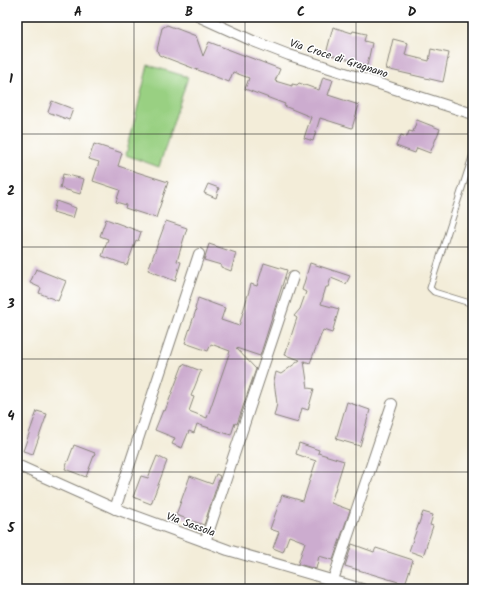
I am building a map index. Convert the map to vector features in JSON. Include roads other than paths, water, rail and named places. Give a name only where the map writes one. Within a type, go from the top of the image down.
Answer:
[{"type":"street","name":"Via Croce di Gragnano","points":[[200,17],[253,41],[289,55],[473,114]]},
{"type":"street","points":[[116,509],[199,254]]},
{"type":"street","points":[[205,542],[293,277]]},
{"type":"street","points":[[333,580],[392,404]]},
{"type":"street","name":"Via Sassola","points":[[17,465],[116,509],[205,542],[362,589]]},
{"type":"lane","points":[[473,154],[430,288],[434,292],[473,304]]}]
